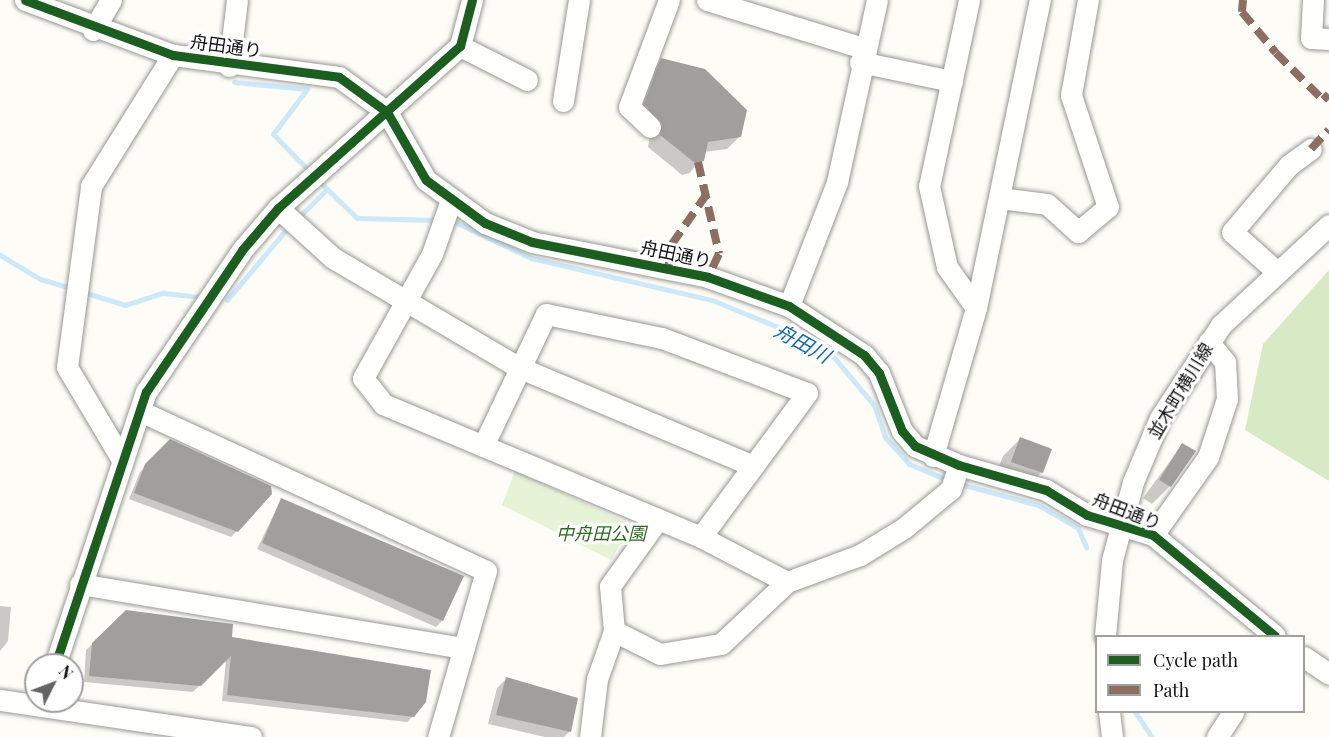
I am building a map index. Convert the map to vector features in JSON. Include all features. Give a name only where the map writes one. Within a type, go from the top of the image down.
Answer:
[{"type":"street","name":"舟田通り","points":[[25,0],[93,30],[173,55],[229,66],[309,69],[339,77],[387,112],[426,180],[485,223],[532,242],[708,277],[789,306],[864,355],[879,373],[902,431],[956,475],[1046,490],[1087,515],[1153,535],[1274,635]]},
{"type":"street","points":[[93,30],[111,0]]},
{"type":"street","points":[[229,66],[237,0]]},
{"type":"street","points":[[59,653],[121,458],[140,411],[242,250],[278,208],[460,46],[472,0]]},
{"type":"street","points":[[563,100],[579,0]]},
{"type":"street","points":[[650,127],[629,107],[669,0]]},
{"type":"street","points":[[706,0],[758,7],[862,55],[952,81]]},
{"type":"street","points":[[789,306],[837,182],[862,55],[877,0]]},
{"type":"street","points":[[969,0],[929,186],[947,267],[976,308]]},
{"type":"street","points":[[933,456],[976,308],[1040,0]]},
{"type":"street","points":[[999,198],[1047,204],[1078,232],[1108,207],[1071,94],[1088,0]]},
{"type":"street","points":[[1312,0],[1311,38],[1329,39]]},
{"type":"street","points":[[460,46],[527,80]]},
{"type":"street","points":[[121,458],[67,367],[91,186],[173,55]]},
{"type":"street","points":[[1275,270],[1232,232],[1289,165],[1311,149]]},
{"type":"street","points":[[451,200],[407,303],[363,378],[383,404],[701,537],[787,582]]},
{"type":"street","points":[[278,208],[333,258],[519,367],[753,466]]},
{"type":"street","name":"並木町横川線","points":[[1105,635],[1112,560],[1121,526],[1160,418],[1209,342],[1275,270],[1329,225]]},
{"type":"street","points":[[483,446],[546,314],[662,339],[807,393],[701,537]]},
{"type":"street","points":[[1153,535],[1208,458],[1227,399],[1225,363],[1209,342]]},
{"type":"street","points":[[140,411],[486,571],[438,737]]},
{"type":"street","points":[[614,631],[660,654],[722,644],[787,582],[860,555],[956,475]]},
{"type":"street","points":[[590,737],[597,679],[614,631],[610,586],[658,519]]},
{"type":"street","points":[[80,584],[464,648]]},
{"type":"street","points":[[1305,658],[1329,674]]},
{"type":"street","points":[[0,700],[24,703]]},
{"type":"street","points":[[84,711],[251,737]]},
{"type":"street","points":[[1109,713],[1112,737]]},
{"type":"street","points":[[1217,737],[1232,713]]},
{"type":"green space","points":[[1329,270],[1329,481],[1245,430],[1263,344]]},
{"type":"green space","name":"中舟田公園","points":[[515,471],[632,525],[611,560],[502,505]]},
{"type":"building","points":[[661,58],[705,69],[747,110],[741,137],[708,142],[704,161],[695,163],[660,135],[662,123],[644,104]]},
{"type":"building","points":[[1020,437],[1052,449],[1043,473],[1011,462]]},
{"type":"building","points":[[170,439],[271,486],[272,494],[238,532],[134,493],[145,464]]},
{"type":"building","points":[[1182,443],[1196,451],[1171,487],[1159,480]]},
{"type":"building","points":[[281,498],[464,576],[443,621],[262,543]]},
{"type":"building","points":[[126,610],[233,624],[232,637],[431,670],[426,702],[414,717],[227,695],[231,656],[201,686],[89,676],[92,643]]},
{"type":"building","points":[[506,677],[578,698],[571,732],[496,715]]},
{"type":"waterway","points":[[234,82],[307,89],[273,134],[312,174]]},
{"type":"waterway","points":[[318,180],[327,189]]},
{"type":"waterway","points":[[303,213],[327,189],[357,218],[436,220]]},
{"type":"waterway","name":"舟田川","points":[[457,223],[531,258],[712,300],[790,332],[832,355],[874,405],[885,437],[909,464],[948,480]]},
{"type":"waterway","points":[[227,300],[284,232]]},
{"type":"waterway","points":[[0,255],[40,279],[71,288]]},
{"type":"waterway","points":[[80,291],[125,305],[163,293],[200,297]]},
{"type":"waterway","name":"舟田川","points":[[957,483],[1038,505],[1078,528],[1086,547]]},
{"type":"waterway","name":"舟田川","points":[[1136,713],[1152,737]]},
{"type":"marked path","points":[[1243,0],[1242,12],[1276,53],[1323,100],[1329,94]]},
{"type":"marked path","points":[[1311,149],[1329,130]]},
{"type":"marked path","points":[[698,162],[719,254],[708,277]]},
{"type":"marked path","points":[[668,269],[672,244],[706,195]]},
{"type":"cycle path","points":[[25,0],[173,55],[339,77],[387,112],[426,180],[485,223],[532,242],[708,277],[789,306],[864,355],[879,373],[902,431],[915,446],[959,465],[1046,490],[1087,515],[1153,535],[1274,635]]},
{"type":"cycle path","points":[[59,653],[146,392],[242,250],[278,208],[460,46],[472,0]]}]
